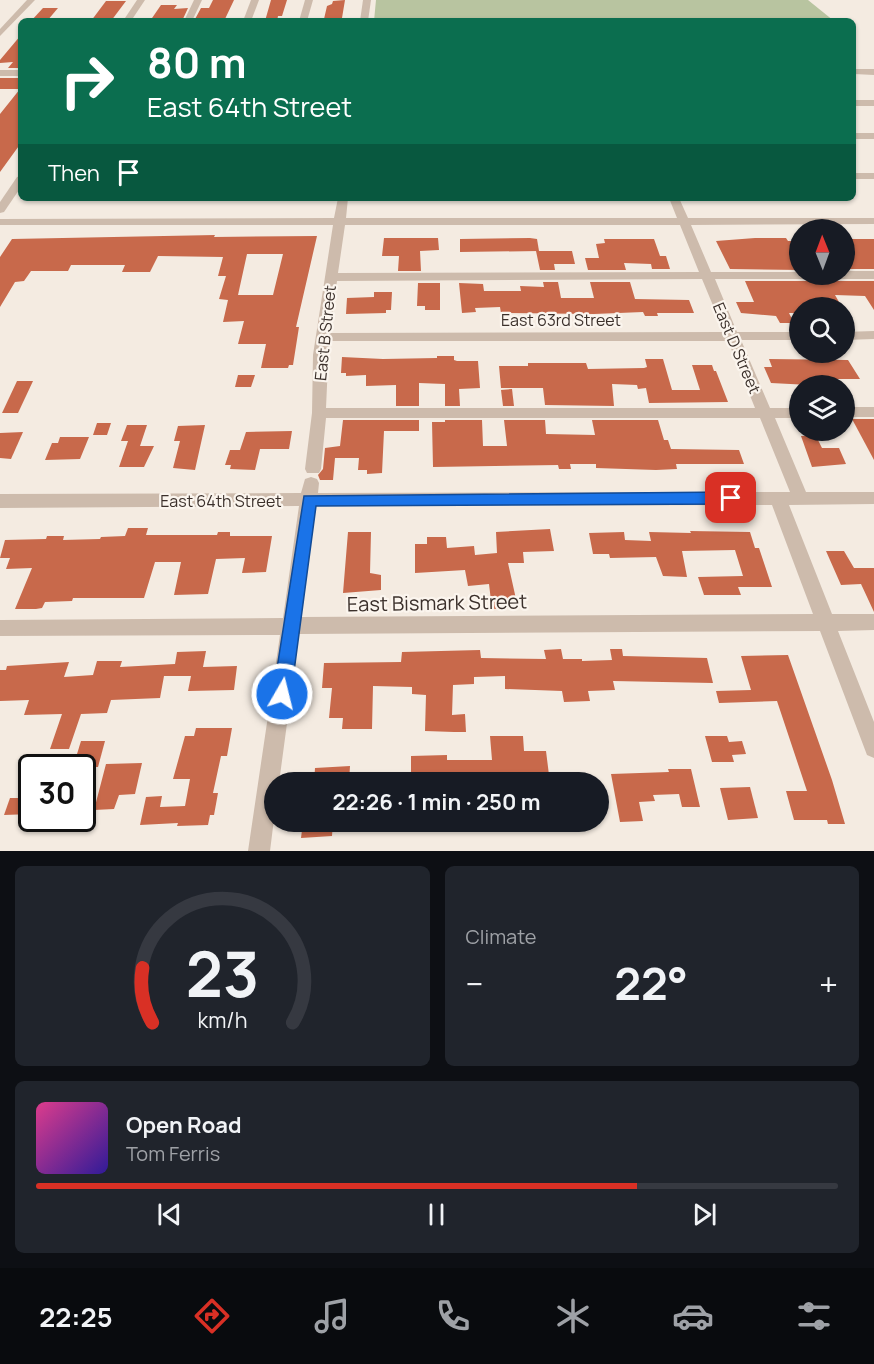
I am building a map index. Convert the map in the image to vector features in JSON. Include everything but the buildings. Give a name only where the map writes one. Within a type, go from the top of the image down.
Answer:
[{"type":"street","points":[[0,34],[32,0]]},
{"type":"street","points":[[129,18],[141,0]]},
{"type":"street","points":[[189,18],[198,0]]},
{"type":"street","points":[[248,18],[255,0]]},
{"type":"street","points":[[304,18],[309,0]]},
{"type":"street","points":[[364,18],[367,0]]},
{"type":"street","points":[[856,72],[874,72]]},
{"type":"street","points":[[0,73],[18,73]]},
{"type":"street","points":[[856,103],[874,103]]},
{"type":"street","points":[[856,136],[874,136]]},
{"type":"street","points":[[856,176],[874,176]]},
{"type":"street","points":[[0,210],[18,183]]},
{"type":"street","name":"East B Street","points":[[259,851],[311,484],[319,413],[322,337],[343,201]]},
{"type":"street","name":"East D Street","points":[[675,201],[801,498]]},
{"type":"street","points":[[0,222],[874,221]]},
{"type":"street","points":[[332,277],[874,275]]},
{"type":"street","name":"East 63rd Street","points":[[322,337],[789,336]]},
{"type":"street","points":[[855,336],[874,336]]},
{"type":"street","points":[[319,413],[789,412]]},
{"type":"street","points":[[855,412],[874,412]]},
{"type":"street","name":"East 64th Street","points":[[0,501],[311,484],[778,498],[874,498]]},
{"type":"street","points":[[778,498],[874,748]]},
{"type":"street","name":"East Bismark Street","points":[[0,628],[874,622]]},
{"type":"green space","points":[[376,0],[808,0],[830,18],[374,18]]},
{"type":"route","points":[[282,694],[309,501],[731,498]]}]
